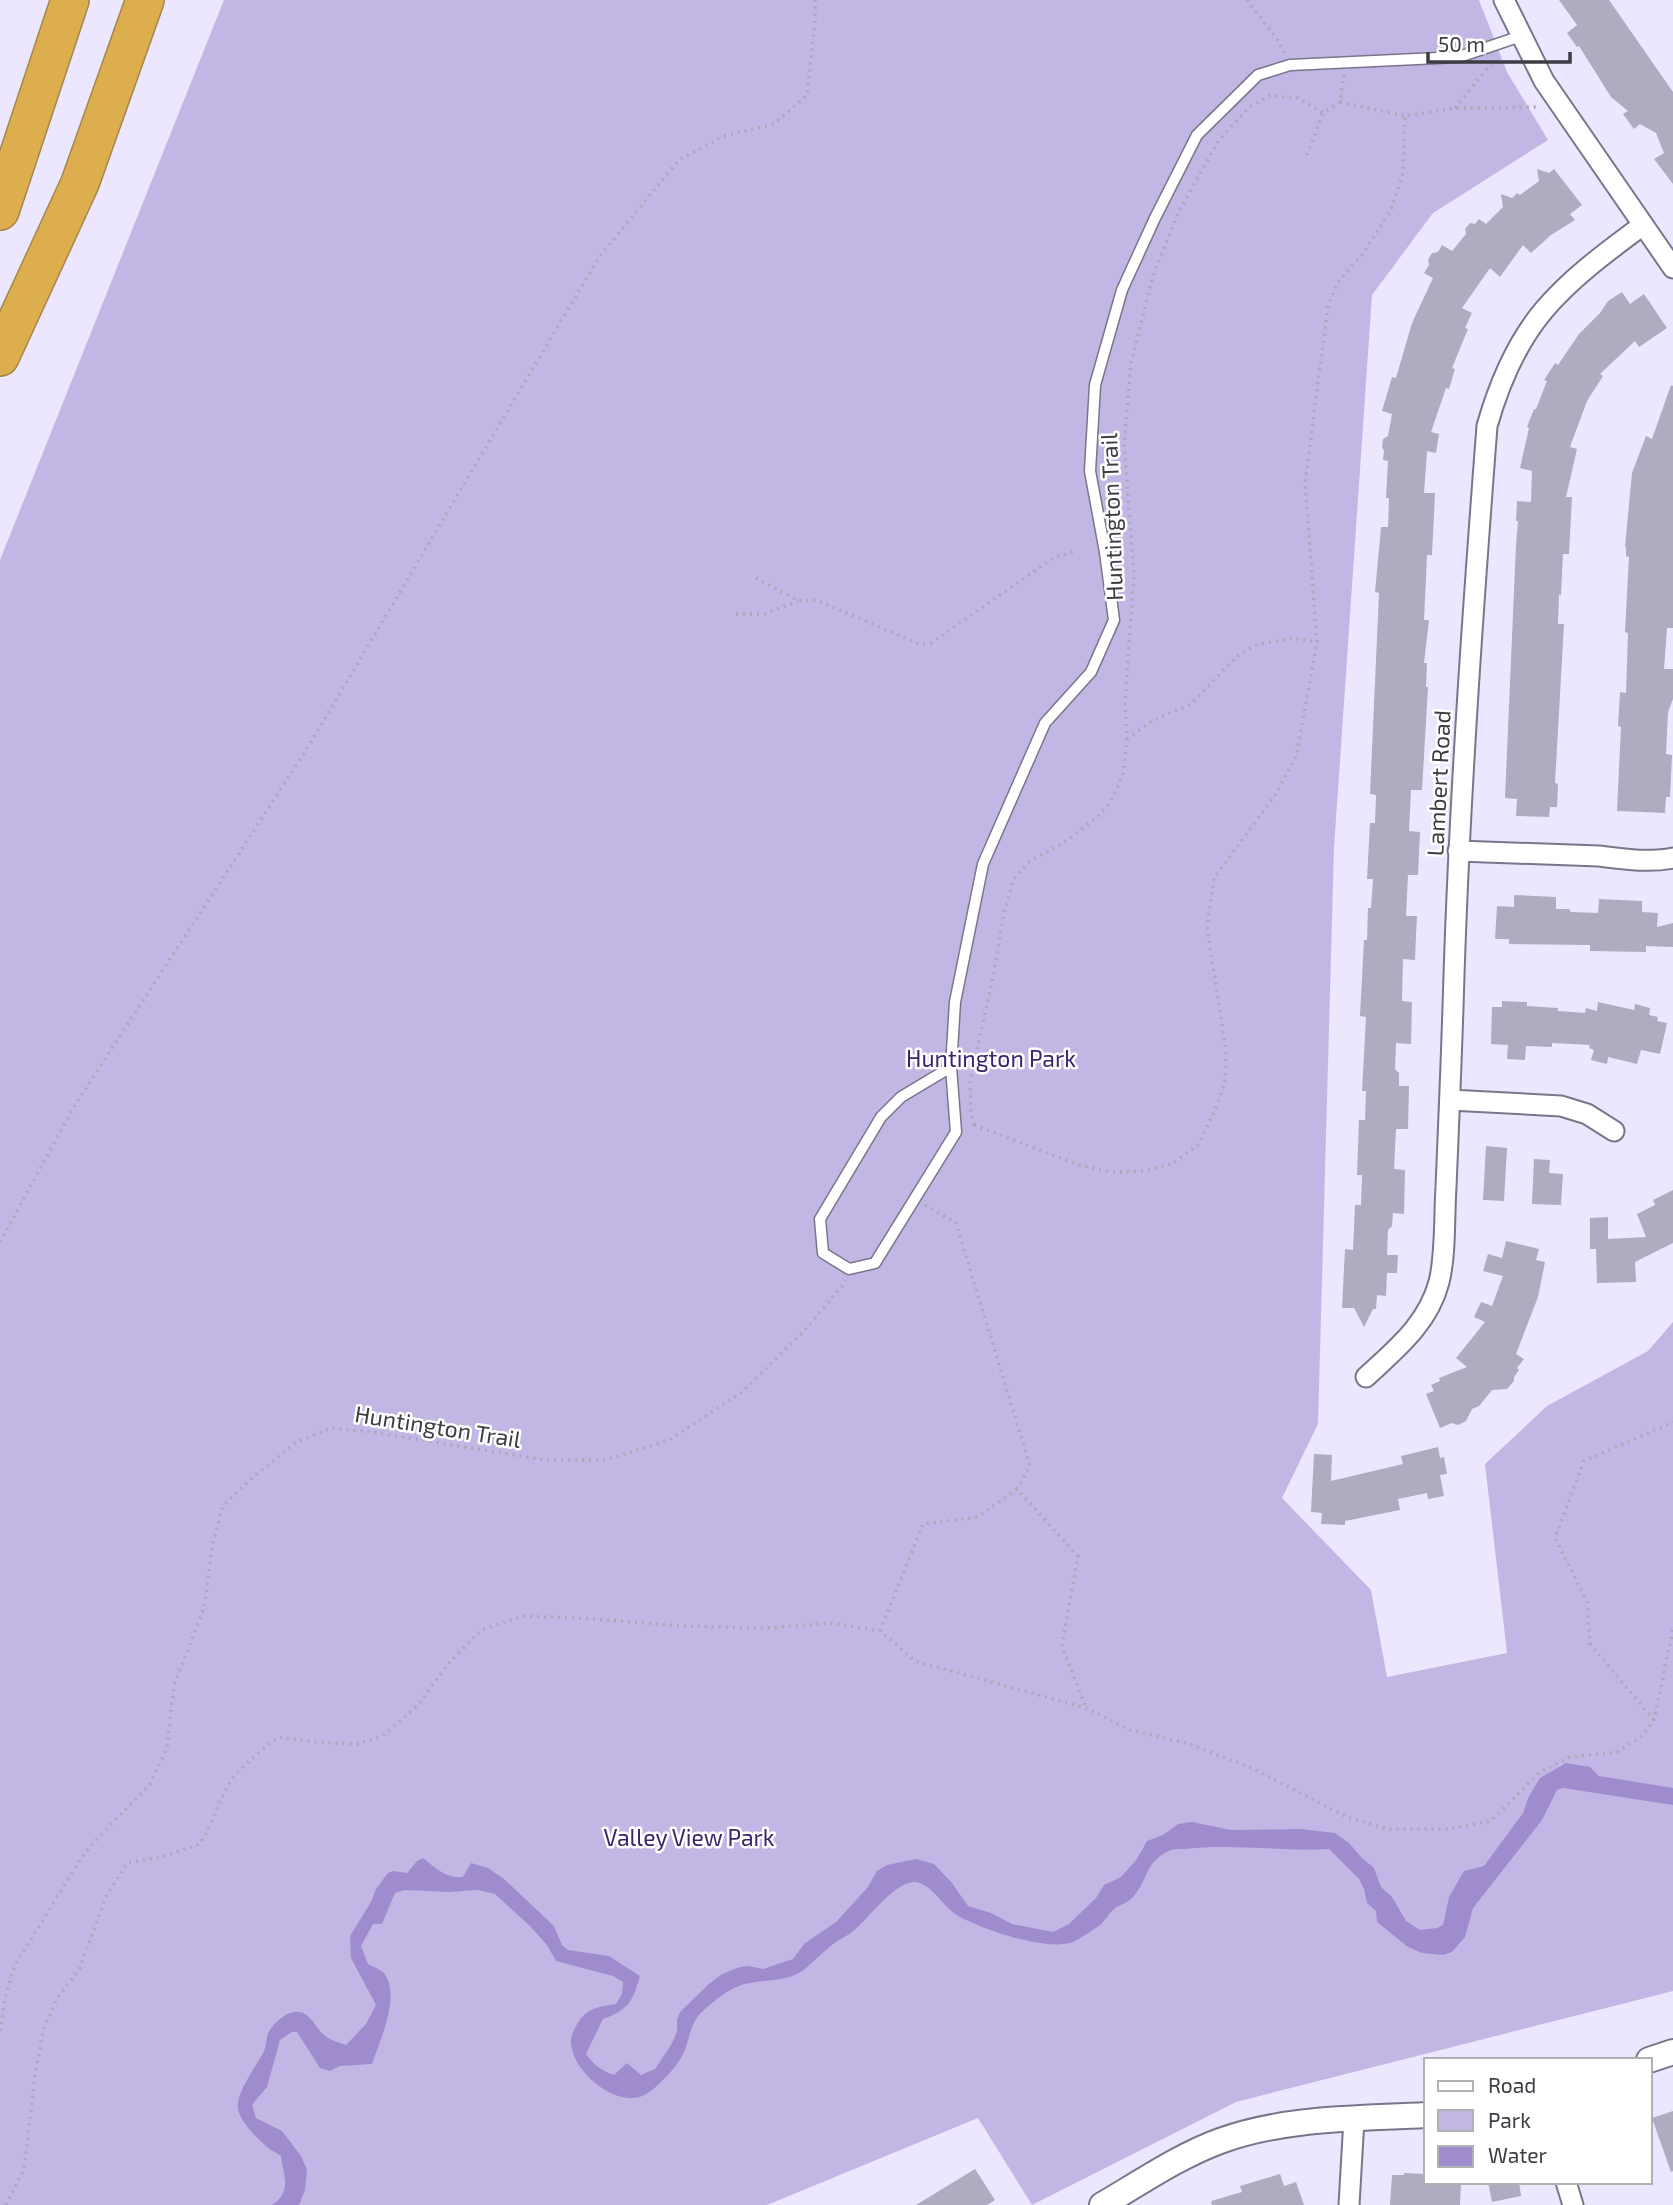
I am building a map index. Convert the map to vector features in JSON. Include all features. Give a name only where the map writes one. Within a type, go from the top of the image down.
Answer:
[{"type":"highway","points":[[0,211],[70,0]]},
{"type":"highway","points":[[0,357],[80,183],[145,0]]},
{"type":"street","points":[[1504,0],[1544,81],[1673,268]]},
{"type":"street","name":"Lambert Road","points":[[1366,1377],[1411,1335],[1427,1312],[1439,1284],[1441,1271],[1458,851],[1487,425],[1502,381],[1524,337],[1543,311],[1563,289],[1643,225]]},
{"type":"street","points":[[1458,851],[1622,859],[1673,858]]},
{"type":"street","points":[[1450,1100],[1561,1106],[1587,1114],[1614,1131]]},
{"type":"street","points":[[1652,2059],[1673,2052]]},
{"type":"street","points":[[1102,2205],[1217,2142],[1247,2132],[1277,2126],[1424,2115]]},
{"type":"street","points":[[1349,2205],[1354,2119]]},
{"type":"street","points":[[1567,2184],[1573,2205]]},
{"type":"lane","points":[[951,1067],[901,1097],[881,1117],[820,1219],[823,1253],[849,1269],[874,1263],[956,1132],[951,1067],[955,1002],[983,864],[1045,723],[1091,672],[1114,620],[1090,471],[1095,385],[1122,290],[1197,135],[1258,75],[1290,65],[1459,57],[1521,36]]},
{"type":"path","points":[[0,1242],[75,1105],[304,752],[599,257],[679,160],[724,136],[774,124],[807,95],[815,0]]},
{"type":"path","points":[[1247,0],[1278,40],[1290,65]]},
{"type":"path","points":[[1455,108],[1492,61],[1521,36]]},
{"type":"path","points":[[1340,102],[1345,63]]},
{"type":"path","name":"Huntington Trail","points":[[1317,642],[1296,757],[1275,795],[1214,878],[1207,927],[1226,1051],[1225,1082],[1198,1146],[1172,1164],[1142,1171],[1112,1172],[1079,1165],[974,1125],[970,1083],[1004,914],[1014,879],[1027,863],[1068,840],[1098,816],[1111,801],[1123,775],[1134,573],[1124,444],[1131,363],[1153,276],[1178,213],[1195,181],[1219,139],[1248,108],[1269,96],[1288,97],[1297,98],[1323,113]]},
{"type":"path","points":[[1307,155],[1323,113],[1340,102],[1405,116],[1455,108],[1561,106]]},
{"type":"path","points":[[1127,739],[1152,721],[1191,704],[1236,657],[1255,645],[1293,638],[1317,642],[1305,484],[1328,306],[1338,282],[1362,255],[1391,210],[1403,173],[1405,116]]},
{"type":"path","points":[[736,614],[764,614],[799,600],[816,600],[919,644],[931,643],[1053,558],[1073,552]]},
{"type":"path","points":[[756,578],[799,600]]},
{"type":"path","points":[[880,1631],[923,1524],[978,1517],[1017,1489],[1030,1466],[956,1223],[915,1199]]},
{"type":"path","name":"Huntington Trail","points":[[0,2031],[6,1994],[15,1965],[80,1860],[150,1784],[167,1748],[174,1685],[204,1608],[213,1542],[223,1506],[250,1480],[296,1442],[331,1428],[546,1460],[605,1460],[669,1440],[741,1393],[803,1332],[843,1285],[849,1269]]},
{"type":"path","points":[[1654,1720],[1590,1644],[1587,1602],[1555,1538],[1584,1461],[1673,1422]]},
{"type":"path","points":[[1017,1489],[1078,1556],[1062,1646],[1086,1708]]},
{"type":"path","points":[[6,2205],[24,2169],[44,2028],[57,1998],[79,1970],[106,1897],[127,1863],[165,1856],[200,1844],[213,1823],[225,1791],[248,1760],[279,1737],[357,1744],[383,1736],[418,1705],[447,1664],[481,1630],[524,1616],[680,1626],[766,1628],[833,1623],[880,1631],[915,1661],[1086,1708],[1130,1730],[1186,1743],[1254,1769],[1347,1817],[1388,1829],[1448,1829],[1491,1821],[1540,1772],[1570,1757],[1617,1752],[1641,1737],[1654,1720],[1673,1629]]},
{"type":"green space","points":[[224,0],[1479,0],[1507,72],[1548,140],[1433,213],[1372,295],[1334,848],[1318,1424],[1282,1498],[1371,1590],[1387,1677],[1507,1653],[1485,1464],[1547,1406],[1648,1351],[1673,1322],[1673,1991],[1236,2102],[1032,2205],[978,2118],[767,2205],[0,2205],[0,560]]},
{"type":"water","points":[[1566,1763],[1590,1767],[1599,1776],[1673,1788],[1673,1805],[1563,1788],[1557,1790],[1542,1820],[1473,1908],[1465,1937],[1452,1952],[1443,1955],[1422,1953],[1408,1947],[1377,1922],[1376,1911],[1367,1903],[1359,1879],[1329,1849],[1204,1847],[1171,1850],[1151,1866],[1130,1900],[1114,1909],[1091,1932],[1073,1942],[1061,1944],[1031,1942],[981,1927],[957,1915],[922,1884],[908,1883],[890,1894],[851,1933],[833,1944],[798,1974],[739,1986],[716,2000],[696,2019],[680,2060],[652,2090],[635,2098],[621,2097],[600,2087],[583,2070],[572,2050],[572,2035],[580,2019],[589,2011],[616,2004],[622,1994],[623,1982],[613,1976],[556,1961],[547,1945],[530,1926],[495,1894],[478,1890],[405,1890],[395,1893],[382,1924],[373,1924],[361,1946],[368,1964],[383,1972],[390,1992],[388,2017],[372,2064],[340,2066],[330,2071],[320,2068],[297,2032],[292,2032],[280,2040],[267,2087],[252,2105],[256,2118],[282,2131],[301,2156],[307,2170],[305,2190],[299,2205],[272,2205],[285,2188],[281,2156],[254,2135],[242,2120],[238,2109],[240,2095],[264,2051],[269,2031],[283,2016],[294,2012],[304,2013],[325,2035],[346,2045],[366,2024],[376,2005],[351,1958],[350,1936],[388,1873],[407,1873],[423,1858],[442,1872],[457,1877],[463,1877],[471,1863],[488,1868],[504,1879],[554,1926],[562,1945],[568,1950],[609,1956],[640,1976],[628,2004],[619,2012],[603,2019],[586,2054],[598,2067],[614,2075],[627,2063],[641,2075],[655,2069],[677,2032],[680,2012],[710,1983],[722,1974],[740,1967],[763,1969],[793,1959],[804,1944],[836,1922],[868,1887],[877,1871],[887,1865],[916,1859],[934,1864],[968,1906],[991,1913],[1012,1924],[1053,1932],[1069,1924],[1096,1898],[1104,1885],[1121,1877],[1137,1859],[1147,1841],[1163,1835],[1178,1824],[1192,1822],[1231,1830],[1300,1829],[1335,1833],[1374,1868],[1381,1887],[1392,1897],[1406,1921],[1420,1930],[1437,1928],[1443,1925],[1449,1897],[1464,1871],[1484,1866],[1523,1813],[1540,1778]]},
{"type":"building","points":[[1559,0],[1609,0],[1673,92],[1673,184],[1654,159],[1664,153],[1656,133],[1640,124],[1634,129],[1623,114],[1628,111],[1611,97],[1579,46],[1577,47],[1567,33],[1577,25]]},
{"type":"building","points":[[1537,169],[1549,173],[1554,169],[1582,205],[1570,214],[1575,220],[1551,235],[1531,253],[1523,245],[1500,277],[1490,268],[1462,308],[1472,313],[1452,368],[1455,369],[1449,389],[1446,388],[1431,432],[1439,434],[1436,453],[1427,451],[1424,493],[1435,493],[1432,555],[1427,555],[1424,620],[1429,620],[1424,663],[1427,663],[1428,687],[1422,790],[1411,790],[1409,831],[1420,832],[1418,875],[1408,875],[1406,916],[1417,916],[1415,960],[1403,959],[1402,1001],[1412,1002],[1411,1044],[1396,1043],[1395,1069],[1399,1073],[1399,1086],[1409,1086],[1408,1129],[1396,1129],[1394,1169],[1405,1170],[1404,1214],[1393,1213],[1392,1226],[1388,1230],[1387,1255],[1398,1255],[1397,1273],[1387,1273],[1386,1296],[1377,1295],[1376,1309],[1373,1309],[1364,1327],[1354,1308],[1342,1308],[1345,1249],[1353,1250],[1355,1205],[1361,1205],[1362,1175],[1357,1175],[1359,1120],[1365,1120],[1366,1091],[1362,1091],[1366,1017],[1360,1016],[1364,940],[1367,940],[1368,908],[1371,908],[1373,879],[1367,879],[1370,823],[1375,823],[1376,795],[1370,794],[1379,593],[1375,592],[1381,527],[1388,527],[1388,461],[1383,460],[1382,447],[1383,439],[1388,436],[1392,414],[1382,411],[1392,377],[1396,378],[1412,323],[1433,278],[1424,273],[1432,253],[1438,252],[1442,245],[1452,251],[1466,234],[1465,229],[1470,223],[1475,224],[1479,219],[1486,224],[1503,207],[1501,194],[1512,198],[1539,181]]},
{"type":"building","points":[[1622,292],[1630,304],[1644,294],[1667,328],[1639,347],[1635,341],[1600,374],[1603,376],[1587,401],[1570,447],[1577,449],[1566,497],[1572,497],[1569,554],[1563,554],[1559,595],[1558,624],[1564,624],[1555,783],[1558,784],[1557,807],[1550,807],[1549,817],[1516,816],[1517,799],[1505,798],[1517,501],[1531,502],[1532,471],[1520,468],[1529,428],[1527,427],[1547,381],[1544,380],[1555,363],[1558,365],[1579,334],[1608,301]]},
{"type":"building","points":[[1671,385],[1673,628],[1667,628],[1664,669],[1673,669],[1673,699],[1668,712],[1666,754],[1672,755],[1670,797],[1666,797],[1665,813],[1617,811],[1620,692],[1626,693],[1628,633],[1625,632],[1629,557],[1626,556],[1625,547],[1632,473],[1646,436],[1652,439]]},
{"type":"building","points":[[1514,895],[1556,897],[1556,909],[1569,909],[1571,912],[1598,913],[1599,899],[1642,901],[1642,912],[1658,913],[1657,927],[1673,923],[1673,947],[1646,946],[1646,952],[1590,951],[1590,945],[1509,944],[1509,939],[1495,939],[1497,906],[1514,907]]},
{"type":"building","points":[[1502,1001],[1527,1002],[1527,1006],[1585,1013],[1586,1008],[1597,1011],[1598,1002],[1634,1010],[1635,1004],[1650,1008],[1649,1015],[1658,1017],[1657,1021],[1667,1023],[1660,1054],[1641,1050],[1637,1064],[1608,1057],[1607,1064],[1591,1060],[1594,1050],[1589,1048],[1590,1045],[1552,1043],[1552,1047],[1526,1046],[1525,1060],[1507,1059],[1508,1045],[1491,1044],[1492,1007],[1502,1007]]},
{"type":"building","points":[[1486,1146],[1507,1148],[1504,1201],[1483,1200]]},
{"type":"building","points":[[1534,1159],[1550,1160],[1549,1173],[1563,1174],[1561,1205],[1532,1204]]},
{"type":"building","points":[[1673,1190],[1673,1243],[1635,1262],[1636,1282],[1597,1283],[1596,1249],[1590,1249],[1590,1218],[1608,1217],[1608,1239],[1646,1237],[1637,1214],[1655,1205],[1653,1200]]},
{"type":"building","points":[[1506,1241],[1539,1249],[1536,1260],[1545,1262],[1538,1297],[1516,1354],[1524,1359],[1517,1368],[1519,1370],[1514,1381],[1507,1389],[1492,1390],[1479,1406],[1472,1409],[1466,1421],[1440,1428],[1426,1394],[1434,1391],[1431,1385],[1440,1381],[1439,1378],[1467,1367],[1456,1358],[1485,1322],[1474,1317],[1481,1302],[1492,1306],[1503,1276],[1483,1271],[1488,1254],[1502,1258]]},
{"type":"building","points":[[1438,1447],[1440,1458],[1444,1457],[1447,1474],[1440,1475],[1444,1496],[1428,1499],[1427,1493],[1398,1499],[1400,1510],[1345,1521],[1345,1525],[1321,1524],[1322,1513],[1311,1512],[1314,1454],[1332,1455],[1331,1481],[1403,1464],[1401,1456]]},
{"type":"building","points":[[1673,2111],[1673,2171],[1671,2172],[1652,2118]]},
{"type":"building","points":[[975,2169],[995,2200],[987,2205],[916,2205]]},
{"type":"building","points":[[1280,2174],[1284,2186],[1296,2182],[1304,2205],[1212,2205],[1211,2201],[1242,2192],[1240,2186]]},
{"type":"building","points":[[1424,2174],[1424,2184],[1461,2184],[1460,2205],[1390,2205],[1392,2175]]},
{"type":"building","points":[[1488,2184],[1519,2184],[1521,2196],[1492,2202]]},
{"type":"park label","name":"Huntington Park","points":[[991,1058]]},
{"type":"park label","name":"Valley View Park","points":[[689,1837]]}]
